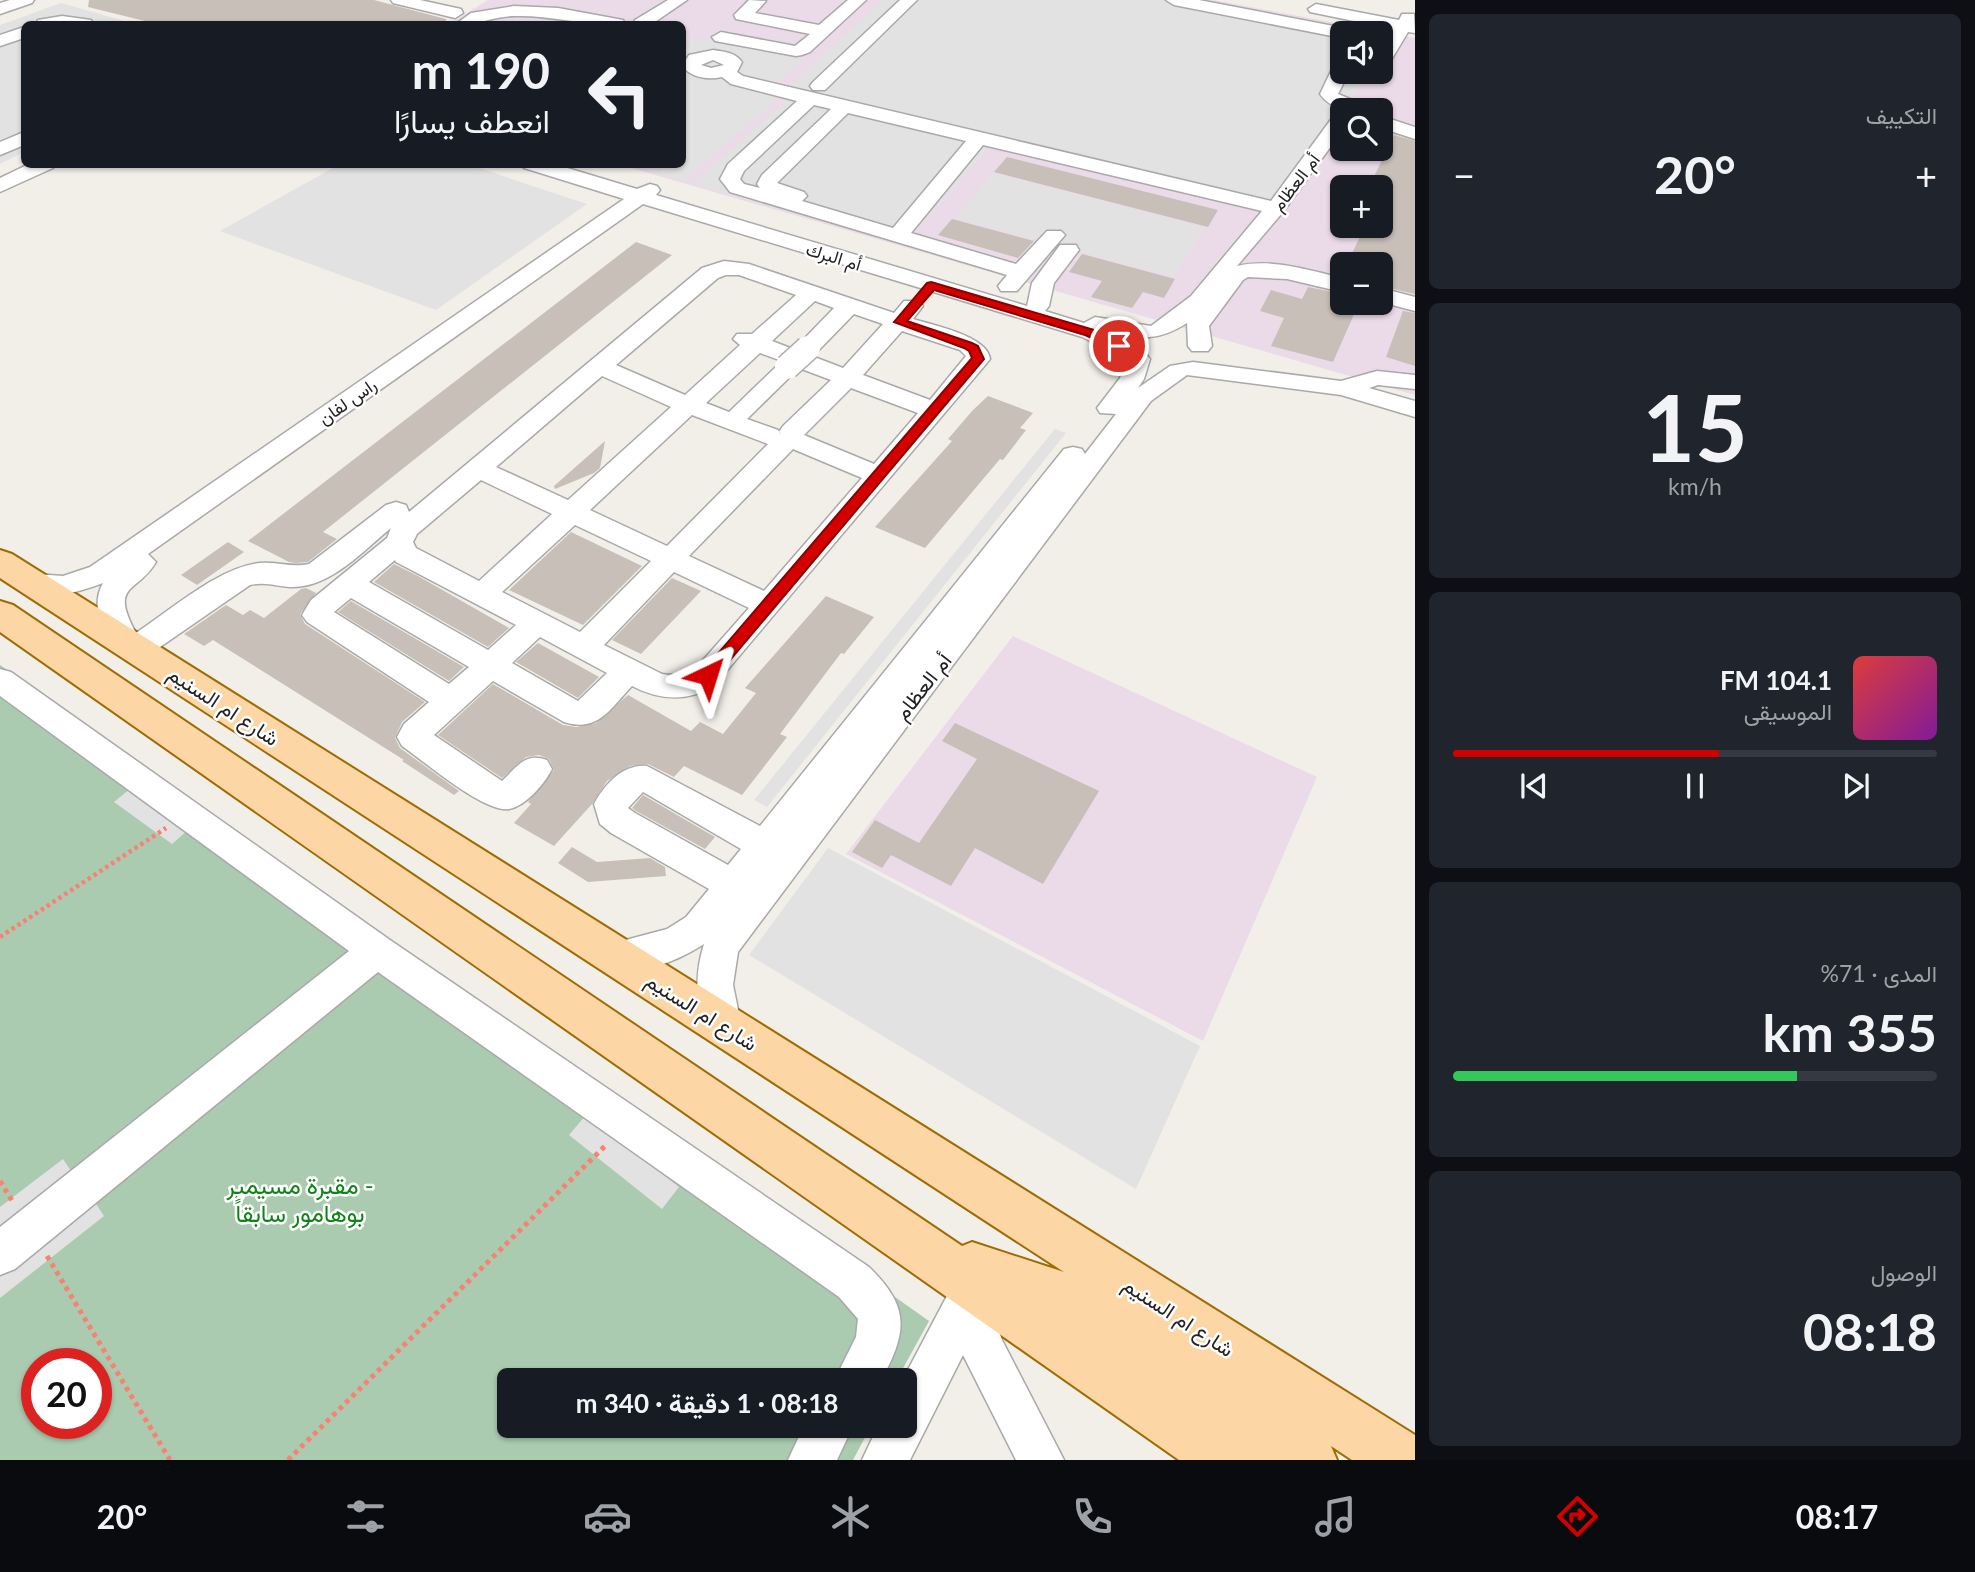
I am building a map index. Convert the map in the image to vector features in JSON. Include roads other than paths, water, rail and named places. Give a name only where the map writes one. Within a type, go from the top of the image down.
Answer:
[{"type":"main road","name":"شارع ام السنيم","points":[[0,562],[1404,1460]]},
{"type":"main road","points":[[0,614],[959,1281],[1228,1460]]},
{"type":"main road","points":[[959,1281],[1065,1299],[1308,1460]]},
{"type":"street","points":[[0,9],[26,0]]},
{"type":"street","points":[[399,0],[462,21]]},
{"type":"street","points":[[462,21],[475,0]]},
{"type":"street","points":[[462,21],[485,6],[511,0],[604,21]]},
{"type":"street","points":[[646,21],[679,0]]},
{"type":"street","points":[[757,0],[727,27],[697,71],[787,93],[814,92],[1289,192]]},
{"type":"street","points":[[909,0],[735,168],[731,174],[732,184],[748,193],[903,230],[1023,273]]},
{"type":"street","points":[[1174,0],[1330,30]]},
{"type":"street","points":[[832,2],[855,3]]},
{"type":"street","points":[[720,37],[796,51],[804,48],[855,3]]},
{"type":"street","points":[[1305,3],[1373,20],[1373,23],[1410,24]]},
{"type":"street","points":[[1305,3],[1410,24]]},
{"type":"street","points":[[742,15],[822,31]]},
{"type":"street","name":"أم العظام","points":[[1021,539],[1132,379],[1144,344],[1180,318],[1199,300],[1276,208],[1395,51],[1410,24]]},
{"type":"street","points":[[0,41],[21,33]]},
{"type":"street","points":[[1334,84],[1329,94],[1333,100],[1359,97]]},
{"type":"street","points":[[814,92],[844,107],[1276,208]]},
{"type":"street","points":[[844,107],[767,184],[851,216],[890,217],[903,230]]},
{"type":"street","points":[[1393,126],[1415,133]]},
{"type":"street","points":[[1393,132],[1415,133]]},
{"type":"street","points":[[1393,135],[1415,142]]},
{"type":"street","points":[[0,149],[21,139]]},
{"type":"street","points":[[903,230],[977,140]]},
{"type":"street","points":[[0,177],[21,167]]},
{"type":"street","points":[[0,186],[38,168]]},
{"type":"street","name":"أم البرك","points":[[546,168],[651,196],[838,258],[1090,332],[1144,344]]},
{"type":"street","name":"أم البرك","points":[[585,168],[651,196]]},
{"type":"street","name":"راس لفان","points":[[35,584],[64,586],[100,574],[651,196]]},
{"type":"street","name":"راس لفان","points":[[131,645],[112,616],[109,600],[116,584],[133,569],[651,196]]},
{"type":"street","name":"أم البرك","points":[[712,215],[1038,306],[1097,324],[1144,344]]},
{"type":"street","points":[[998,295],[1064,237],[1043,283],[1038,306]]},
{"type":"street","points":[[1245,244],[1267,259],[1318,279]]},
{"type":"street","points":[[477,591],[751,342],[838,258]]},
{"type":"street","points":[[399,542],[406,555],[656,685],[672,688],[689,686],[703,680],[974,363],[978,354],[968,345],[741,269],[717,270],[407,528],[399,542],[317,613],[319,619],[451,701]]},
{"type":"street","points":[[1194,359],[1197,326],[1237,272],[1253,269],[1330,282]]},
{"type":"street","points":[[577,644],[840,374],[924,283]]},
{"type":"street","points":[[1393,298],[1415,304]]},
{"type":"street","points":[[740,413],[850,305]]},
{"type":"street","points":[[1194,359],[1188,337],[1144,344],[1156,368],[1194,359],[1342,388],[1415,409]]},
{"type":"street","points":[[751,342],[933,410]]},
{"type":"street","name":"أم العظام","points":[[615,957],[649,952],[682,941],[745,893],[1021,539],[1142,396],[1194,359]]},
{"type":"street","points":[[604,362],[878,475]]},
{"type":"street","points":[[1342,388],[1377,378],[1415,382]]},
{"type":"street","points":[[689,399],[740,413],[781,435]]},
{"type":"street","points":[[477,468],[767,604]]},
{"type":"street","points":[[131,645],[241,577],[262,572],[295,577],[318,572],[396,511]]},
{"type":"street","points":[[350,584],[578,715],[586,713],[629,670]]},
{"type":"street","points":[[536,769],[513,792],[503,797],[415,740],[415,733],[537,623]]},
{"type":"street","points":[[0,680],[377,951],[854,1282],[873,1299],[882,1320],[877,1341],[863,1368]]},
{"type":"street","points":[[745,893],[623,823],[612,814],[611,804],[636,778],[646,779],[727,822],[776,854]]},
{"type":"street","name":"أم العظام","points":[[722,1024],[713,993],[715,964],[745,893]]},
{"type":"street","points":[[0,1254],[377,951]]},
{"type":"street","points":[[917,1390],[959,1281]]},
{"type":"street","points":[[959,1281],[984,1351],[1041,1460]]},
{"type":"street","points":[[811,1460],[823,1438]]},
{"type":"street","points":[[885,1460],[897,1438]]},
{"type":"park label","name":"مقبرة مسيمير - بوهامور سابقاً","points":[[300,1198]]}]
